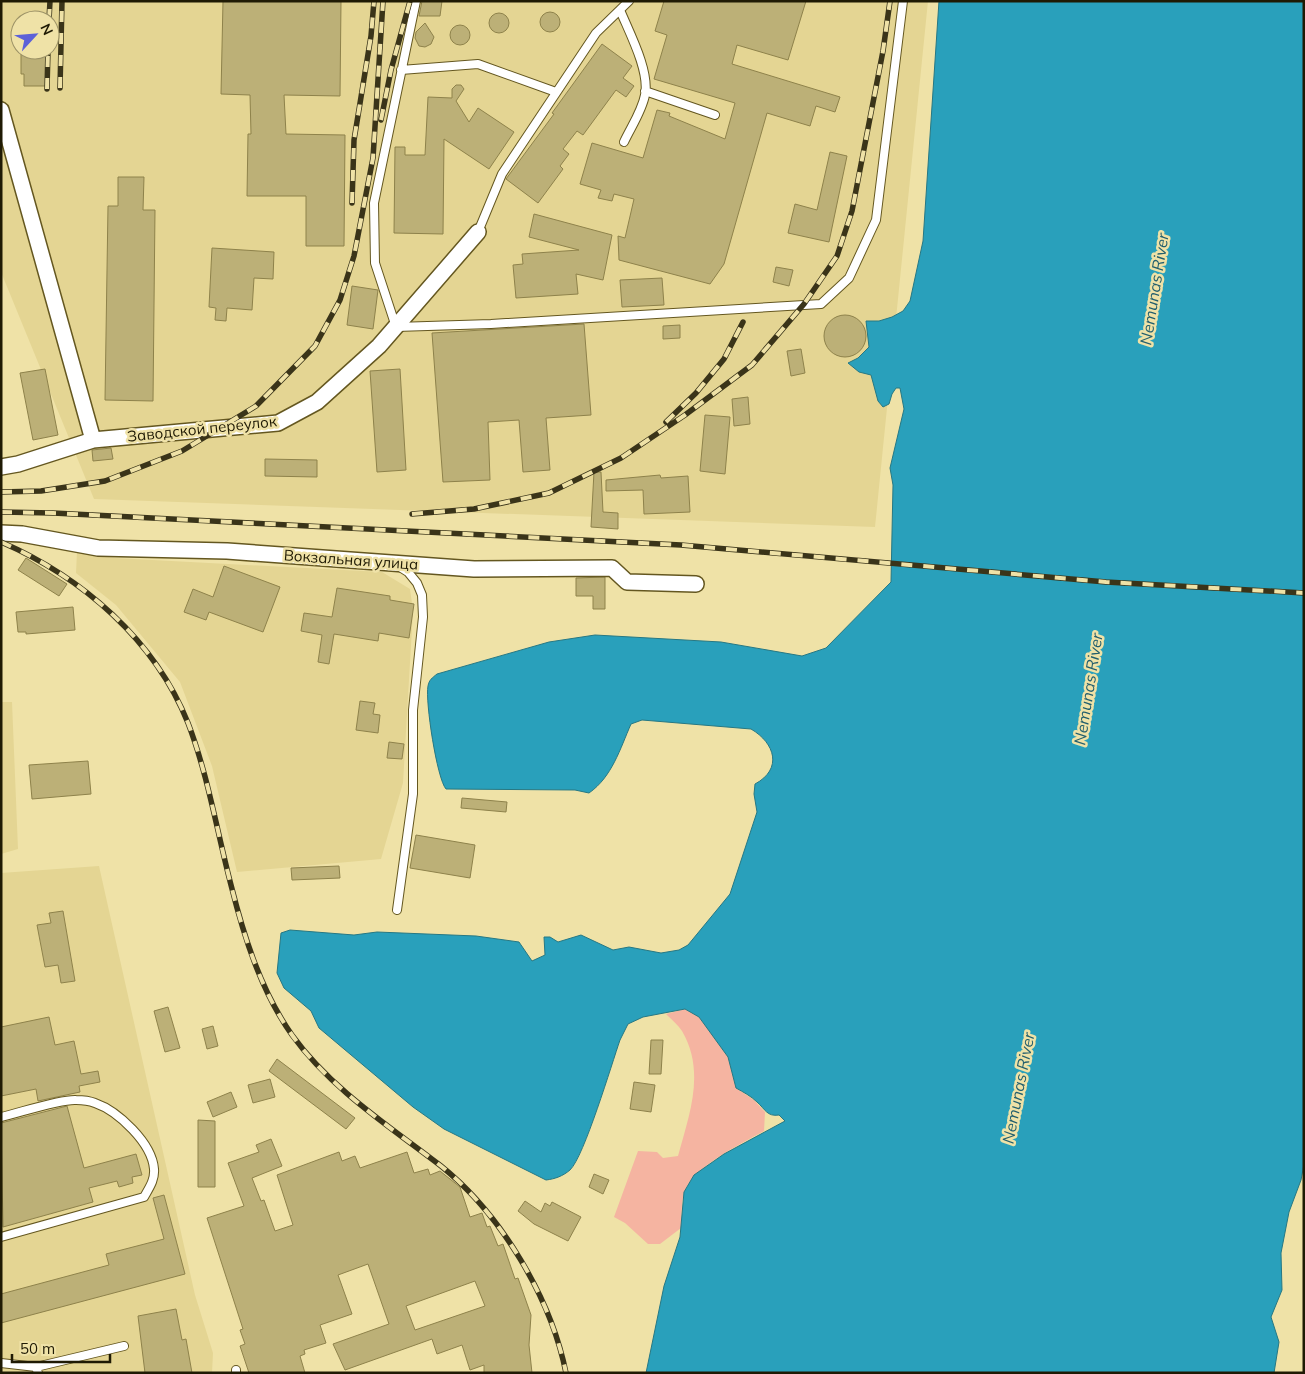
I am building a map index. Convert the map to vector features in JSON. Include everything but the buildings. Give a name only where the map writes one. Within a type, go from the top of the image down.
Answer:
[{"type":"street","points":[[1,110],[93,440]]},
{"type":"street","name":"Заводской переулок","points":[[1,467],[18,464],[93,440],[278,423],[317,402],[379,346],[478,232]]},
{"type":"street","name":"Вокзальная улица","points":[[1,534],[22,534],[98,548],[227,551],[474,569],[612,568],[627,582],[696,584]]},
{"type":"lane","points":[[416,1],[374,203],[376,263],[396,327],[491,324],[821,304],[849,278],[876,220],[903,1]]},
{"type":"lane","points":[[478,232],[502,174],[596,33],[629,1]]},
{"type":"lane","points":[[620,10],[642,64],[645,91],[645,95],[624,142]]},
{"type":"lane","points":[[402,70],[478,64],[556,92]]},
{"type":"lane","points":[[645,91],[715,115]]},
{"type":"lane","points":[[392,562],[408,572],[417,583],[422,595],[423,617],[413,710],[413,794],[398,910]]},
{"type":"lane","points":[[1,1117],[73,1100],[95,1103],[122,1120],[142,1141],[151,1156],[154,1170],[152,1184],[144,1197],[1,1237]]},
{"type":"lane","points":[[1,1363],[37,1370],[124,1346]]},
{"type":"shaded area","points":[[1,1],[928,1],[875,527],[94,499],[1,272]]},
{"type":"shaded area","points":[[77,552],[115,558],[382,572],[410,589],[413,611],[403,783],[381,859],[237,872],[212,766],[180,682],[116,605],[76,573]]},
{"type":"shaded area","points":[[1,702],[12,702],[18,849],[1,854]]},
{"type":"shaded area","points":[[99,866],[195,1295],[213,1353],[212,1373],[1,1373],[1,873]]},
{"type":"shaded area","points":[[685,1009],[699,1017],[728,1057],[736,1088],[754,1100],[765,1112],[764,1131],[718,1157],[697,1174],[689,1183],[684,1193],[681,1228],[660,1244],[648,1244],[625,1223],[614,1217],[638,1151],[657,1152],[663,1158],[678,1156],[693,1094],[693,1062],[689,1046],[682,1031],[666,1014]]},
{"type":"water","name":"Nemunas River","points":[[939,1],[1304,1],[1304,1164],[1301,1180],[1289,1212],[1281,1253],[1282,1290],[1271,1317],[1279,1342],[1274,1373],[646,1373],[664,1286],[680,1237],[684,1192],[694,1175],[724,1154],[785,1121],[779,1115],[769,1114],[752,1098],[736,1088],[728,1057],[699,1017],[685,1009],[643,1017],[628,1024],[620,1040],[590,1129],[576,1162],[565,1174],[546,1180],[444,1129],[413,1107],[319,1028],[311,1011],[284,988],[277,973],[281,933],[290,930],[354,935],[377,932],[476,936],[519,942],[532,961],[545,955],[544,937],[550,937],[558,942],[581,935],[613,950],[629,947],[661,953],[679,950],[688,945],[730,894],[757,812],[754,794],[755,784],[770,771],[772,764],[772,756],[766,741],[751,729],[642,720],[631,724],[609,771],[604,779],[589,793],[575,790],[446,789],[439,771],[433,739],[428,707],[428,684],[437,674],[549,642],[595,635],[721,642],[802,656],[826,648],[891,582],[893,485],[890,468],[904,409],[900,388],[896,388],[889,404],[883,407],[878,401],[871,375],[859,372],[848,363],[858,358],[869,347],[866,321],[879,321],[892,317],[903,311],[910,301],[923,241]]},
{"type":"railway","points":[[50,1],[50,10]]},
{"type":"railway","points":[[60,88],[62,1]]},
{"type":"railway","points":[[352,203],[354,140],[371,36],[374,1]]},
{"type":"railway","points":[[1,492],[41,491],[105,481],[182,451],[256,406],[315,346],[340,300],[354,256],[373,158],[383,1]]},
{"type":"railway","points":[[381,120],[391,70],[410,1]]},
{"type":"railway","points":[[412,514],[474,509],[549,493],[621,458],[685,415],[752,365],[804,304],[837,256],[852,211],[883,51],[890,1]]},
{"type":"railway","points":[[47,89],[48,60]]},
{"type":"railway","points":[[666,422],[696,393],[724,359],[743,322]]},
{"type":"railway","points":[[1,512],[53,513],[681,545],[1106,582],[1304,593]]},
{"type":"railway","points":[[1,542],[31,556],[60,573],[87,593],[136,638],[156,665],[174,693],[188,723],[207,783],[226,865],[248,944],[271,1000],[281,1018],[292,1035],[324,1073],[362,1106],[441,1166],[484,1208],[503,1233],[536,1287],[549,1316],[566,1373]]}]
